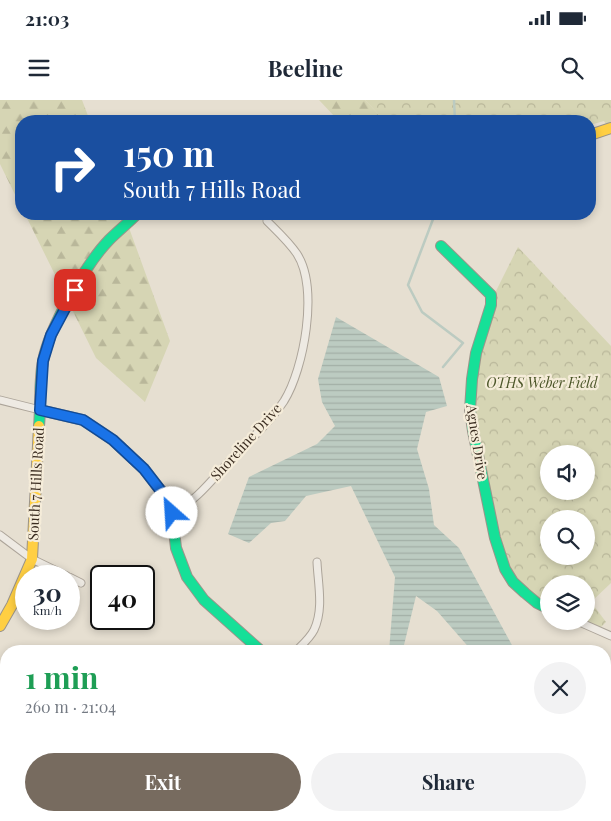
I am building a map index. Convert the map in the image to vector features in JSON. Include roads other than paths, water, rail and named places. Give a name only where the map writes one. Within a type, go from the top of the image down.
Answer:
[{"type":"street","points":[[596,133],[611,128]]},
{"type":"street","name":"South 7 Hills Road","points":[[0,626],[12,606],[32,559],[43,361],[51,335],[66,304],[88,268],[108,241],[131,220]]},
{"type":"street","name":"Shoreline Drive","points":[[172,513],[190,502],[275,414],[294,384],[305,335],[308,308],[307,281],[297,254],[267,220]]},
{"type":"street","name":"Agnes Drive","points":[[441,246],[491,295],[491,305],[476,353],[472,379],[470,410],[473,432],[495,538],[505,569],[514,582],[540,604]]},
{"type":"street","points":[[0,400],[83,420],[113,440],[144,469],[161,491],[172,513],[176,548],[187,577],[204,600],[254,645]]},
{"type":"street","points":[[0,535],[32,559],[44,565]]},
{"type":"street","points":[[302,645],[314,632],[318,621],[320,606],[317,562]]},
{"type":"street","points":[[595,629],[611,636]]},
{"type":"waterway","points":[[454,100],[455,115]]},
{"type":"waterway","points":[[433,220],[408,285],[422,312],[463,343],[443,367]]},
{"type":"park label","name":"OTHS Weber Field","points":[[542,383]]}]
